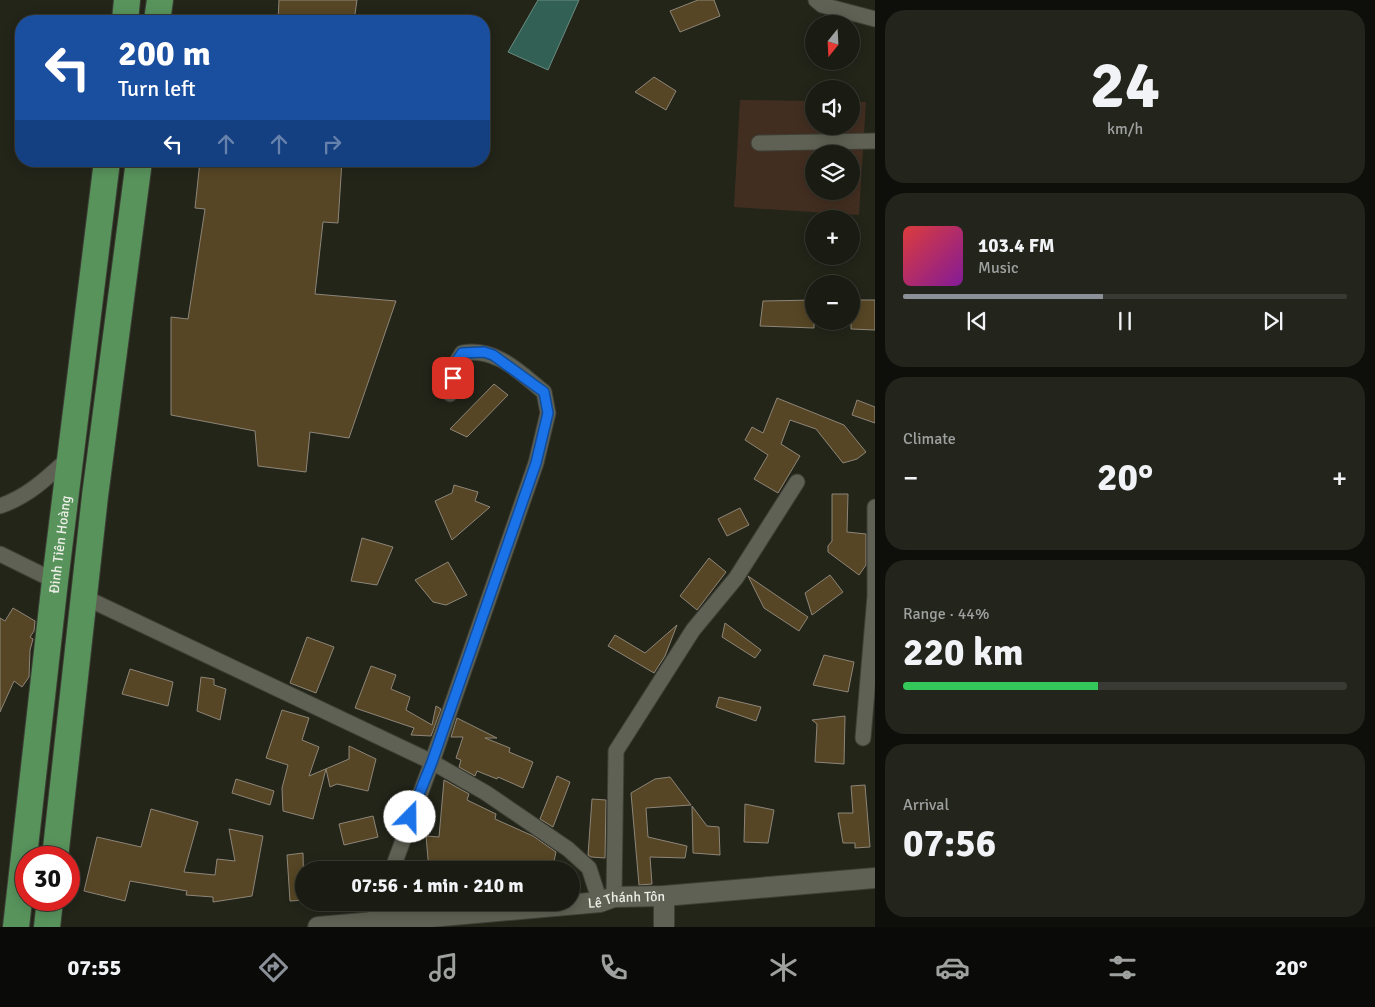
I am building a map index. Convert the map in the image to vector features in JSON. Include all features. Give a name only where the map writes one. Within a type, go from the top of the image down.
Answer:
[{"type":"highway","points":[[125,15],[127,0]]},
{"type":"highway","points":[[158,15],[160,0]]},
{"type":"highway","name":"Đinh Tiên Hoàng","points":[[16,927],[54,581],[106,167]]},
{"type":"highway","points":[[56,846],[84,597],[138,167]]},
{"type":"highway","points":[[47,927],[49,911]]},
{"type":"main road","name":"Lê Thánh Tôn","points":[[318,927],[607,900],[875,878]]},
{"type":"main road","points":[[664,896],[664,927]]},
{"type":"street","points":[[816,0],[822,5],[875,19]]},
{"type":"street","points":[[758,144],[875,141]]},
{"type":"street","points":[[395,861],[432,762],[536,463],[548,413],[544,392],[502,359],[484,352],[462,353],[456,362],[450,394]]},
{"type":"street","points":[[0,506],[17,500],[35,489],[70,457]]},
{"type":"street","points":[[607,900],[616,751],[693,630],[736,578],[797,482]]},
{"type":"street","points":[[863,738],[875,596],[875,507]]},
{"type":"street","points":[[0,554],[54,581]]},
{"type":"street","points":[[84,597],[432,762],[486,793],[568,849],[589,868],[607,900]]},
{"type":"street","points":[[373,922],[377,911]]},
{"type":"shaded area","points":[[740,100],[805,101],[805,135],[860,135],[860,102],[866,102],[860,199],[860,145],[805,145],[805,200],[860,200],[859,210],[805,210],[805,212],[734,207]]},
{"type":"water","points":[[538,0],[579,0],[548,70],[508,52]]},
{"type":"building","points":[[279,0],[357,0],[355,15],[278,15]]},
{"type":"building","points":[[698,0],[714,0],[720,16],[680,32],[670,11]]},
{"type":"building","points":[[654,77],[676,91],[666,110],[635,92]]},
{"type":"building","points":[[199,167],[342,167],[338,223],[323,222],[315,294],[396,301],[349,438],[310,432],[306,472],[258,466],[255,431],[171,415],[171,317],[188,319],[205,209],[195,208]]},
{"type":"building","points":[[805,300],[805,328],[760,326],[763,301]]},
{"type":"building","points":[[860,300],[875,300],[875,330],[860,329]]},
{"type":"building","points":[[494,384],[508,395],[467,437],[450,429]]},
{"type":"building","points":[[777,398],[844,425],[866,452],[857,459],[843,463],[816,429],[790,420],[781,444],[800,456],[778,493],[754,479],[768,455],[745,440],[752,427],[763,433]]},
{"type":"building","points":[[857,400],[875,407],[875,423],[852,415]]},
{"type":"building","points":[[454,485],[478,492],[475,501],[490,507],[452,540],[435,501],[452,493]]},
{"type":"building","points":[[832,494],[848,494],[847,532],[866,534],[866,565],[859,575],[828,552],[828,546],[832,541]]},
{"type":"building","points":[[740,508],[749,525],[727,536],[718,519]]},
{"type":"building","points":[[362,538],[393,547],[377,585],[351,581]]},
{"type":"building","points":[[709,558],[726,572],[697,610],[680,596]]},
{"type":"building","points":[[448,562],[467,595],[446,605],[433,602],[415,580]]},
{"type":"building","points":[[830,575],[843,592],[812,615],[805,593]]},
{"type":"building","points":[[748,576],[808,617],[799,631],[764,608]]},
{"type":"building","points":[[13,608],[35,621],[34,631],[30,637],[33,639],[30,650],[29,677],[22,687],[14,681],[0,712],[0,618],[5,621]]},
{"type":"building","points":[[725,623],[761,650],[755,658],[722,637]]},
{"type":"building","points":[[677,625],[665,656],[654,673],[608,646],[615,635],[645,653]]},
{"type":"building","points":[[307,637],[334,647],[316,693],[290,683]]},
{"type":"building","points":[[824,655],[854,662],[848,692],[813,685]]},
{"type":"building","points":[[371,666],[396,675],[391,689],[410,697],[406,710],[432,725],[436,706],[441,709],[431,736],[411,735],[414,728],[355,708]]},
{"type":"building","points":[[130,669],[173,682],[168,706],[122,694]]},
{"type":"building","points":[[201,677],[214,679],[214,685],[226,689],[220,720],[197,711]]},
{"type":"building","points":[[719,697],[761,707],[756,721],[716,707]]},
{"type":"building","points":[[282,710],[309,718],[302,740],[319,747],[309,776],[349,759],[349,746],[376,759],[368,791],[337,784],[330,787],[326,769],[313,819],[283,811],[282,788],[288,765],[266,758]]},
{"type":"building","points":[[845,716],[844,764],[815,762],[817,724],[812,720]]},
{"type":"building","points":[[457,718],[497,738],[485,738],[510,748],[509,752],[533,762],[523,788],[498,777],[497,779],[477,771],[475,776],[459,767],[461,760],[456,758],[463,737],[451,737]]},
{"type":"building","points":[[557,776],[570,782],[553,827],[540,819]]},
{"type":"building","points":[[670,777],[691,805],[646,808],[648,837],[687,846],[685,858],[650,857],[652,884],[639,885],[631,793],[655,779]]},
{"type":"building","points":[[236,779],[274,791],[270,805],[232,793]]},
{"type":"building","points":[[444,780],[469,794],[467,800],[496,814],[495,819],[533,836],[556,852],[554,861],[428,861],[426,836],[439,837]]},
{"type":"building","points":[[865,785],[870,847],[855,848],[855,843],[843,843],[838,813],[853,813],[851,786]]},
{"type":"building","points":[[592,799],[606,800],[605,858],[588,855]]},
{"type":"building","points":[[745,804],[774,810],[768,843],[744,842]]},
{"type":"building","points":[[692,806],[707,826],[719,827],[720,855],[693,853]]},
{"type":"building","points":[[151,809],[198,822],[184,872],[215,875],[217,859],[235,861],[229,829],[263,836],[252,896],[213,902],[213,897],[186,895],[187,891],[130,881],[125,901],[84,891],[97,837],[141,847]]},
{"type":"building","points":[[373,816],[378,837],[344,845],[339,824]]},
{"type":"building","points":[[303,853],[303,861],[295,861],[295,901],[290,901],[287,855]]},
{"type":"route","points":[[410,817],[432,762],[536,463],[548,413],[544,392],[502,359],[493,355],[471,351],[462,353],[456,362],[453,378]]}]
